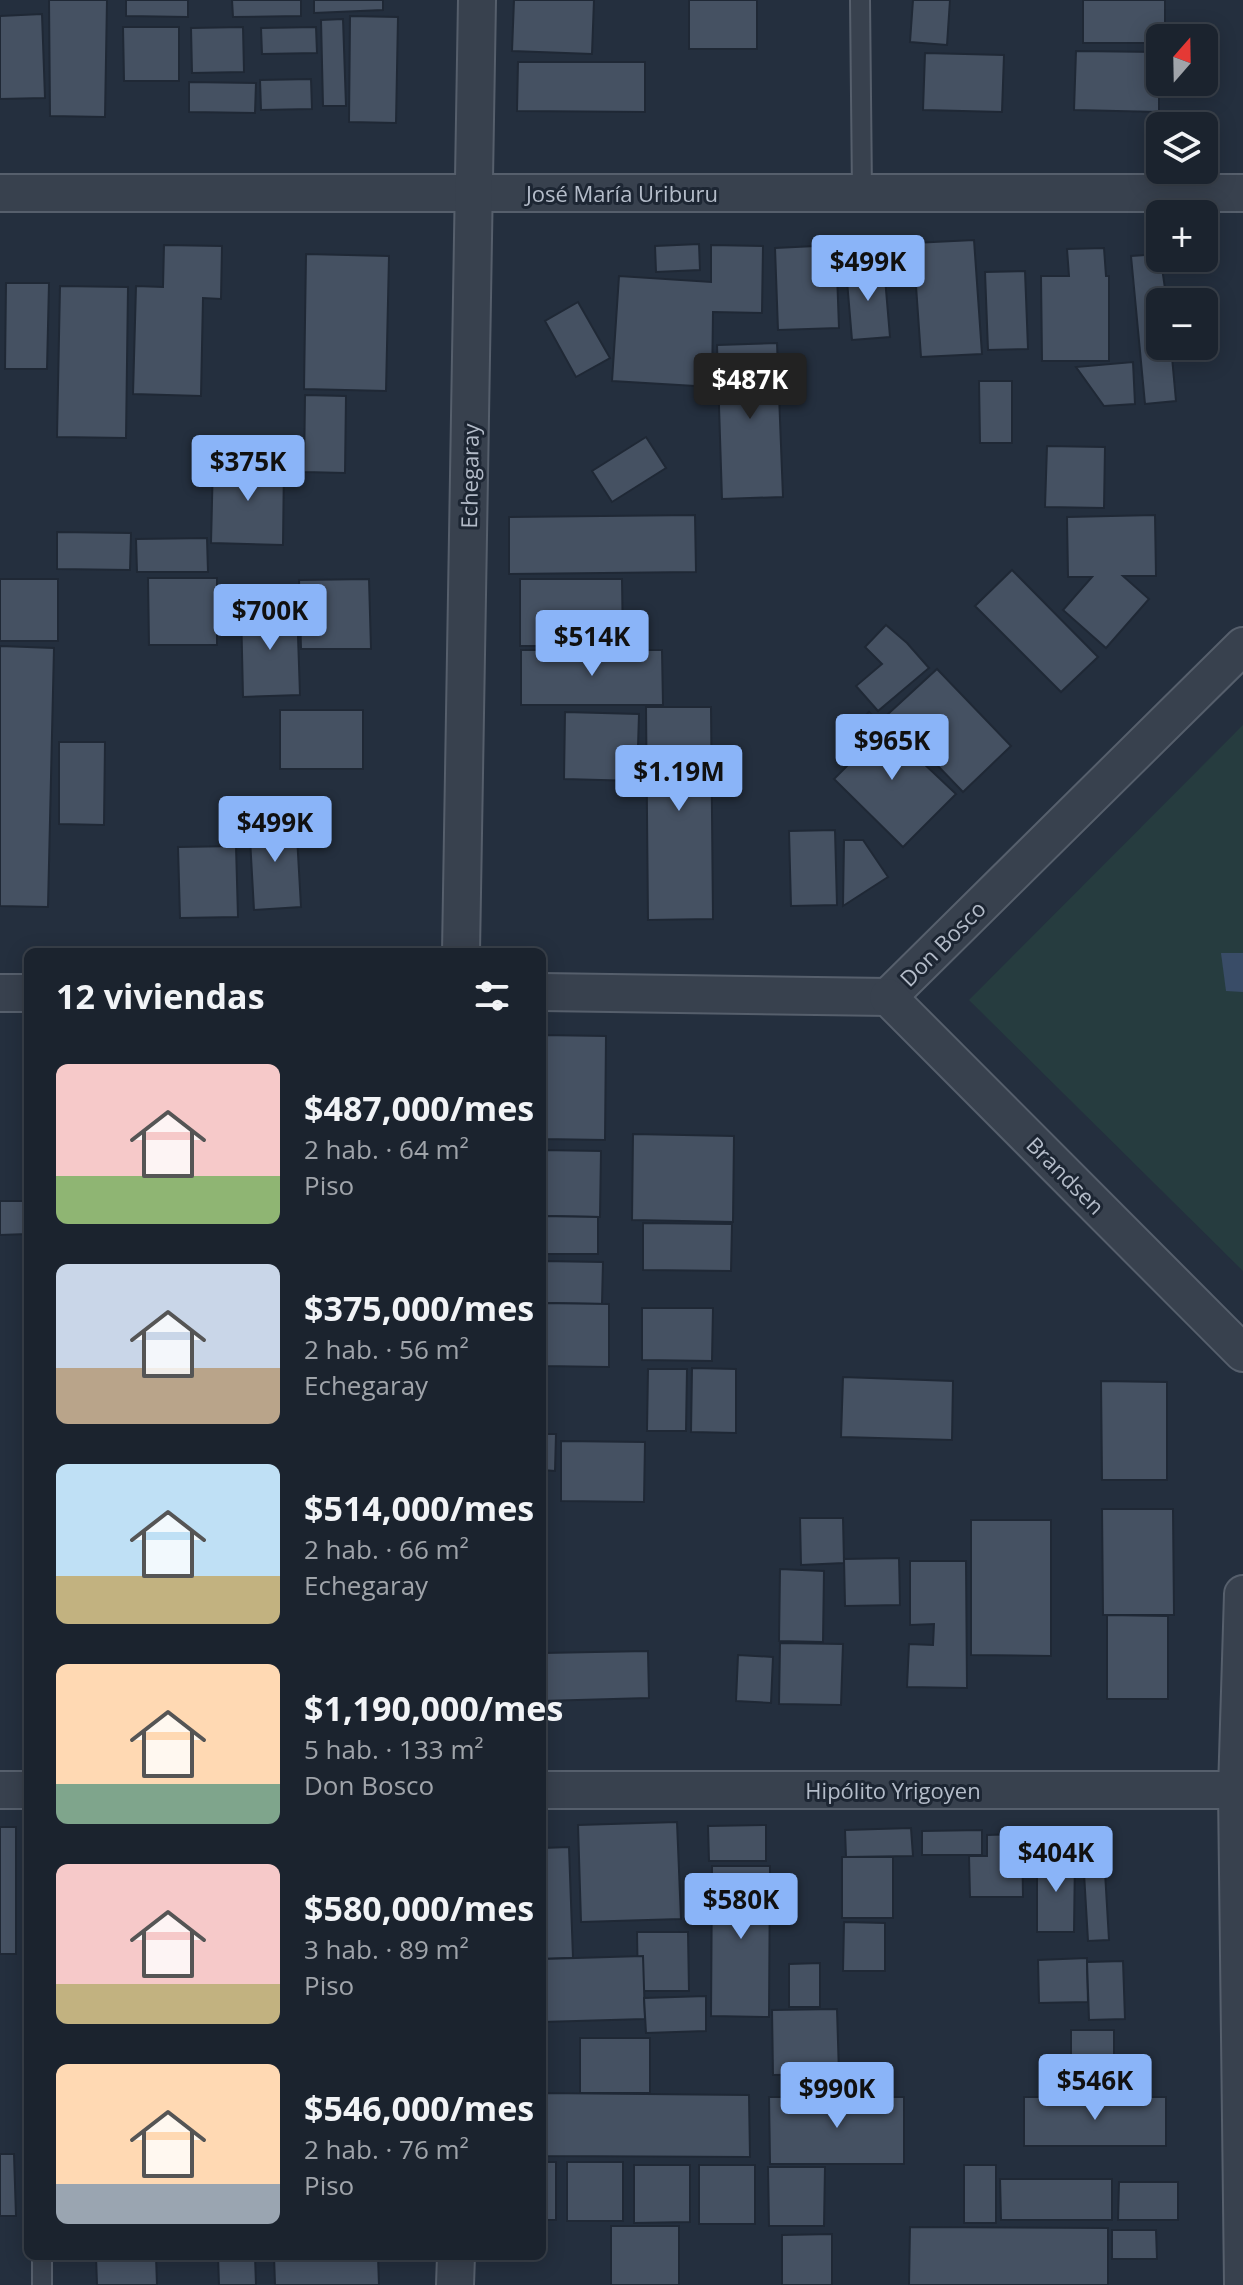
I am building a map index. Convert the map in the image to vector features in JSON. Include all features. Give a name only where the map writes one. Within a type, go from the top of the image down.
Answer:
[{"type":"street","name":"Echegaray","points":[[461,948],[477,0]]},
{"type":"street","name":"José María Uriburu","points":[[0,193],[1243,193]]},
{"type":"street","name":"Don Bosco","points":[[546,992],[888,997],[1243,646]]},
{"type":"street","points":[[0,993],[24,993]]},
{"type":"street","name":"Brandsen","points":[[888,997],[1243,1353]]},
{"type":"street","points":[[1243,1594],[1240,1790],[1243,2284]]},
{"type":"street","points":[[0,1790],[24,1790]]},
{"type":"street","name":"Hipólito Yrigoyen","points":[[546,1790],[1240,1790]]},
{"type":"street","points":[[455,2285],[456,2260]]},
{"type":"lane","points":[[860,0],[862,192]]},
{"type":"lane","points":[[42,2260],[42,2285]]},
{"type":"green space","points":[[1243,725],[1243,1271],[969,1000]]},
{"type":"water","points":[[1221,953],[1243,953],[1243,992],[1226,991]]},
{"type":"building","points":[[49,0],[107,0],[105,117],[50,116]]},
{"type":"building","points":[[126,0],[188,0],[188,17],[126,16]]},
{"type":"building","points":[[232,0],[301,0],[301,16],[233,17]]},
{"type":"building","points":[[314,0],[383,0],[383,10],[314,13]]},
{"type":"building","points":[[514,0],[594,0],[592,54],[512,51]]},
{"type":"building","points":[[689,0],[757,0],[757,49],[689,49]]},
{"type":"building","points":[[913,0],[950,0],[947,45],[910,42]]},
{"type":"building","points":[[1083,0],[1165,0],[1165,24],[1146,24],[1146,43],[1083,43]]},
{"type":"building","points":[[42,14],[45,98],[0,99],[0,16]]},
{"type":"building","points":[[350,16],[398,17],[396,123],[349,122]]},
{"type":"building","points":[[343,19],[346,106],[323,106],[321,20]]},
{"type":"building","points":[[123,27],[179,27],[179,81],[124,81]]},
{"type":"building","points":[[243,27],[244,72],[192,73],[191,28]]},
{"type":"building","points":[[316,27],[317,53],[262,54],[261,28]]},
{"type":"building","points":[[1076,51],[1146,52],[1146,96],[1159,96],[1159,112],[1074,110]]},
{"type":"building","points":[[925,53],[1004,55],[1002,112],[923,110]]},
{"type":"building","points":[[518,62],[645,62],[645,112],[517,111]]},
{"type":"building","points":[[311,79],[312,109],[261,110],[260,80]]},
{"type":"building","points":[[189,82],[256,83],[255,113],[189,112]]},
{"type":"building","points":[[974,240],[982,354],[921,357],[913,243]]},
{"type":"building","points":[[699,244],[700,270],[656,272],[655,246]]},
{"type":"building","points":[[164,245],[222,246],[221,299],[203,298],[201,396],[133,394],[136,286],[163,287]]},
{"type":"building","points":[[711,245],[763,246],[762,313],[713,312],[712,387],[612,381],[619,276],[711,282]]},
{"type":"building","points":[[836,245],[839,328],[778,330],[775,248]]},
{"type":"building","points":[[1104,248],[1106,276],[1109,276],[1109,361],[1042,361],[1041,276],[1069,276],[1067,249]]},
{"type":"building","points":[[306,254],[389,256],[386,391],[304,389]]},
{"type":"building","points":[[1146,255],[1146,272],[1163,272],[1165,288],[1146,288],[1146,360],[1172,360],[1176,401],[1145,404],[1131,256]]},
{"type":"building","points":[[884,266],[890,337],[852,340],[846,269]]},
{"type":"building","points":[[1025,271],[1028,349],[988,350],[985,272]]},
{"type":"building","points":[[6,283],[49,283],[47,369],[5,369]]},
{"type":"building","points":[[60,286],[128,287],[126,438],[57,437]]},
{"type":"building","points":[[578,302],[610,358],[576,377],[545,321]]},
{"type":"building","points":[[777,343],[783,497],[722,499],[717,345]]},
{"type":"building","points":[[1133,362],[1135,404],[1104,406],[1076,367]]},
{"type":"building","points":[[979,381],[1012,381],[1012,443],[980,443]]},
{"type":"building","points":[[305,395],[346,396],[345,473],[304,472]]},
{"type":"building","points":[[646,437],[666,468],[612,502],[592,471]]},
{"type":"building","points":[[1047,446],[1105,447],[1104,508],[1045,507]]},
{"type":"building","points":[[213,461],[284,463],[283,545],[211,543]]},
{"type":"building","points":[[695,515],[696,572],[509,574],[509,517]]},
{"type":"building","points":[[1155,515],[1156,576],[1123,576],[1149,599],[1106,648],[1063,610],[1092,577],[1068,577],[1067,517]]},
{"type":"building","points":[[57,532],[131,533],[130,570],[57,569]]},
{"type":"building","points":[[207,538],[208,572],[137,572],[136,539]]},
{"type":"building","points":[[1012,570],[1098,657],[1061,692],[975,606]]},
{"type":"building","points":[[148,578],[217,578],[217,645],[149,645]]},
{"type":"building","points":[[0,579],[58,579],[58,641],[0,641]]},
{"type":"building","points":[[369,579],[371,649],[301,649],[299,580]]},
{"type":"building","points":[[520,579],[622,579],[623,646],[520,646]]},
{"type":"building","points":[[297,606],[300,695],[243,697],[241,608]]},
{"type":"building","points":[[886,625],[929,668],[878,711],[856,686],[882,664],[865,647]]},
{"type":"building","points":[[0,646],[54,648],[48,907],[0,906]]},
{"type":"building","points":[[521,650],[662,650],[663,705],[521,705]]},
{"type":"building","points":[[937,669],[1011,746],[963,792],[888,714]]},
{"type":"building","points":[[646,707],[711,707],[713,919],[648,920]]},
{"type":"building","points":[[280,710],[363,710],[363,769],[280,769]]},
{"type":"building","points":[[565,712],[639,714],[637,781],[564,779]]},
{"type":"building","points":[[869,712],[956,794],[903,847],[834,779],[862,751],[846,737]]},
{"type":"building","points":[[59,742],[105,742],[104,825],[59,824]]},
{"type":"building","points":[[296,818],[301,907],[254,910],[249,821]]},
{"type":"building","points":[[835,830],[837,905],[791,906],[789,831]]},
{"type":"building","points":[[844,840],[863,840],[888,877],[843,906]]},
{"type":"building","points":[[236,846],[238,917],[180,918],[178,847]]},
{"type":"building","points":[[546,1035],[606,1036],[605,1140],[546,1139]]},
{"type":"building","points":[[633,1134],[734,1136],[733,1222],[632,1220]]},
{"type":"building","points":[[546,1150],[601,1151],[600,1217],[546,1216]]},
{"type":"building","points":[[0,1201],[24,1201],[24,1234],[0,1235]]},
{"type":"building","points":[[546,1216],[598,1217],[598,1254],[546,1254]]},
{"type":"building","points":[[643,1223],[732,1224],[731,1271],[643,1270]]},
{"type":"building","points":[[546,1261],[603,1262],[602,1304],[546,1303]]},
{"type":"building","points":[[546,1303],[609,1304],[609,1367],[546,1366]]},
{"type":"building","points":[[642,1308],[713,1308],[712,1361],[642,1360]]},
{"type":"building","points":[[692,1368],[736,1369],[736,1433],[691,1432]]},
{"type":"building","points":[[648,1369],[687,1369],[686,1431],[647,1431]]},
{"type":"building","points":[[843,1377],[953,1381],[952,1440],[841,1437]]},
{"type":"building","points":[[1101,1381],[1167,1382],[1167,1480],[1102,1480]]},
{"type":"building","points":[[546,1434],[556,1434],[555,1471],[546,1470]]},
{"type":"building","points":[[561,1441],[645,1442],[644,1502],[561,1501]]},
{"type":"building","points":[[1102,1509],[1173,1509],[1174,1615],[1103,1615]]},
{"type":"building","points":[[800,1518],[843,1518],[844,1563],[801,1565]]},
{"type":"building","points":[[971,1520],[1051,1520],[1051,1656],[971,1655]]},
{"type":"building","points":[[899,1558],[900,1605],[845,1606],[844,1559]]},
{"type":"building","points":[[910,1561],[966,1561],[967,1688],[907,1687],[909,1644],[933,1645],[934,1624],[910,1625]]},
{"type":"building","points":[[780,1569],[824,1571],[823,1642],[779,1641]]},
{"type":"building","points":[[1107,1615],[1168,1616],[1168,1699],[1107,1699]]},
{"type":"building","points":[[780,1643],[843,1644],[841,1705],[779,1704]]},
{"type":"building","points":[[648,1651],[649,1698],[546,1701],[546,1653]]},
{"type":"building","points":[[738,1655],[773,1657],[771,1703],[736,1701]]},
{"type":"building","points":[[677,1822],[681,1919],[581,1922],[578,1825]]},
{"type":"building","points":[[766,1825],[766,1861],[709,1861],[708,1826]]},
{"type":"building","points":[[0,1827],[16,1827],[16,1954],[0,1954]]},
{"type":"building","points":[[911,1828],[913,1856],[846,1857],[845,1830]]},
{"type":"building","points":[[982,1830],[982,1855],[922,1855],[922,1831]]},
{"type":"building","points":[[1022,1834],[1023,1897],[970,1897],[969,1856],[987,1856],[987,1835]]},
{"type":"building","points":[[569,1847],[573,1958],[546,1959],[546,1848]]},
{"type":"building","points":[[1104,1855],[1109,1940],[1088,1941],[1083,1856]]},
{"type":"building","points":[[1037,1856],[1075,1856],[1074,1932],[1037,1932]]},
{"type":"building","points":[[842,1857],[893,1857],[893,1918],[842,1918]]},
{"type":"building","points":[[712,1866],[770,1866],[769,2017],[711,2016]]},
{"type":"building","points":[[844,1922],[885,1923],[885,1971],[843,1971]]},
{"type":"building","points":[[637,1932],[688,1932],[689,1991],[638,1991]]},
{"type":"building","points":[[643,1956],[645,2019],[546,2022],[546,1959]]},
{"type":"building","points":[[1087,1958],[1088,2002],[1039,2003],[1038,1960]]},
{"type":"building","points":[[1123,1961],[1125,2019],[1089,2020],[1087,1962]]},
{"type":"building","points":[[820,1963],[820,2007],[789,2007],[789,1964]]},
{"type":"building","points":[[706,1996],[706,2031],[646,2033],[644,1998]]},
{"type":"building","points":[[837,2009],[839,2074],[773,2075],[772,2010]]},
{"type":"building","points":[[1071,2030],[1114,2030],[1114,2094],[1071,2094]]},
{"type":"building","points":[[580,2038],[650,2038],[650,2093],[580,2093]]},
{"type":"building","points":[[546,2093],[749,2095],[750,2157],[546,2156]]},
{"type":"building","points":[[769,2097],[904,2097],[904,2164],[770,2164]]},
{"type":"building","points":[[1024,2097],[1166,2097],[1166,2146],[1024,2146]]},
{"type":"building","points":[[0,2154],[14,2154],[16,2216],[0,2216]]},
{"type":"building","points":[[546,2162],[556,2162],[556,2220],[546,2220]]},
{"type":"building","points":[[567,2162],[623,2162],[623,2221],[567,2221]]},
{"type":"building","points":[[634,2165],[690,2165],[690,2222],[634,2223]]},
{"type":"building","points":[[699,2165],[755,2165],[755,2224],[699,2224]]},
{"type":"building","points":[[964,2165],[996,2165],[996,2223],[964,2223]]},
{"type":"building","points":[[768,2167],[825,2167],[824,2226],[769,2226]]},
{"type":"building","points":[[1000,2179],[1112,2179],[1112,2220],[1001,2220]]},
{"type":"building","points":[[1119,2182],[1178,2182],[1178,2220],[1118,2220]]},
{"type":"building","points":[[611,2226],[679,2226],[679,2285],[611,2285]]},
{"type":"building","points":[[910,2227],[1108,2228],[1108,2285],[909,2285]]},
{"type":"building","points":[[1112,2230],[1156,2230],[1157,2259],[1112,2259]]},
{"type":"building","points":[[832,2234],[832,2285],[782,2285],[782,2235]]},
{"type":"building","points":[[96,2260],[156,2260],[157,2285],[97,2285]]},
{"type":"building","points":[[218,2260],[255,2260],[256,2285],[219,2285]]},
{"type":"building","points":[[274,2260],[378,2260],[379,2285],[275,2285]]}]
